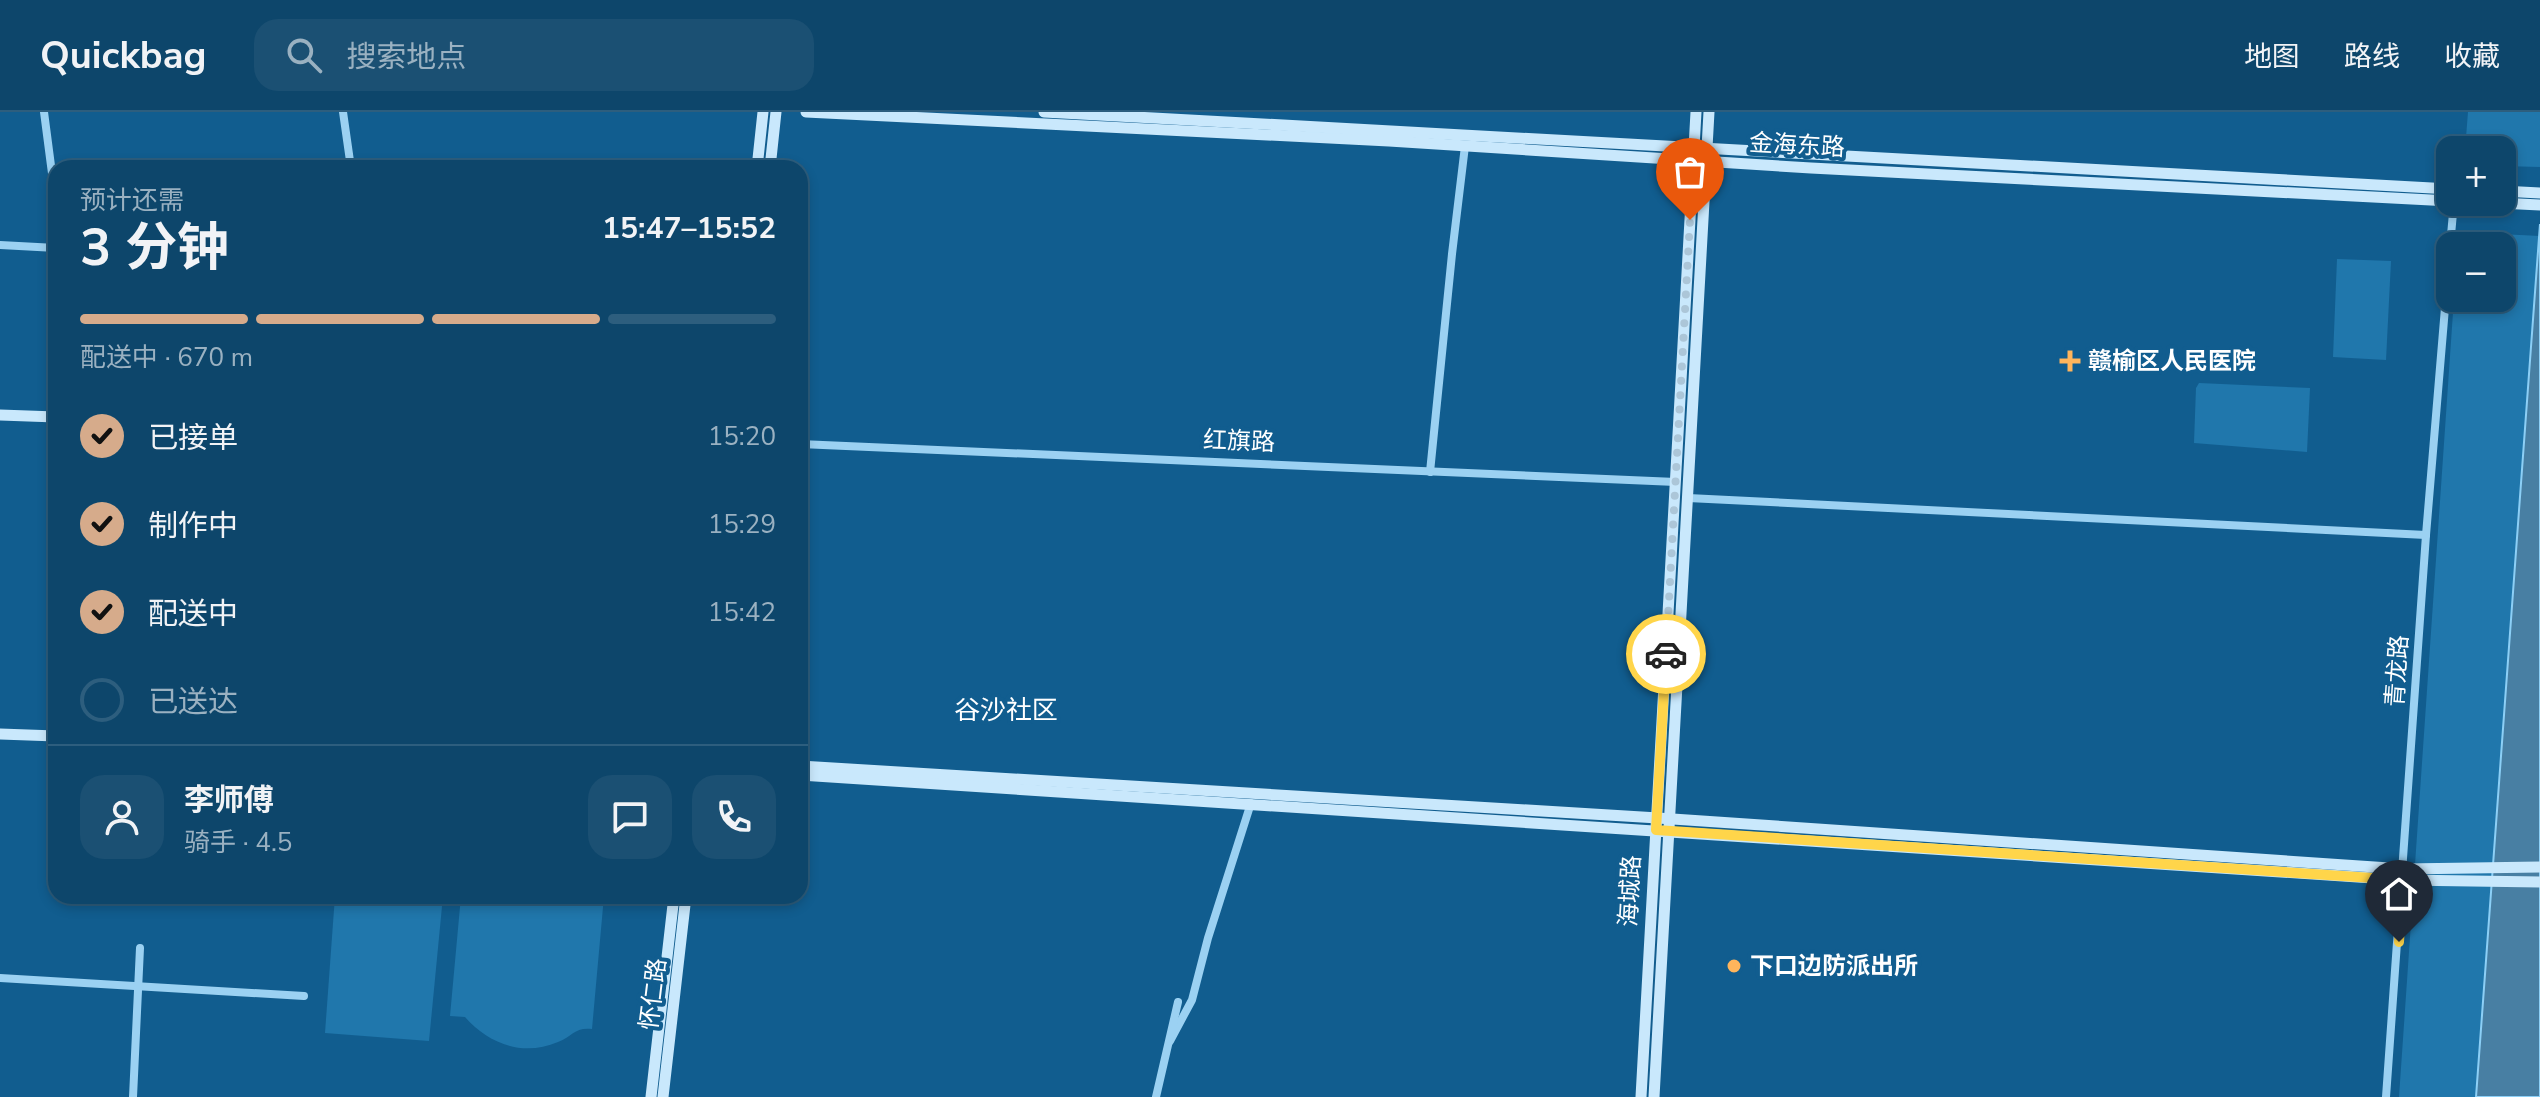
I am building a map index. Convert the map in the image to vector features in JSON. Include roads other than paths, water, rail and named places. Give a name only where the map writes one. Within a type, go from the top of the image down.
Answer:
[{"type":"main road","points":[[758,160],[763,112]]},
{"type":"main road","points":[[771,160],[776,112]]},
{"type":"main road","name":"金海东路","points":[[806,112],[1465,146],[2436,188]]},
{"type":"main road","name":"金海东路","points":[[1044,112],[1390,129],[1700,155],[2436,200]]},
{"type":"main road","name":"海城路","points":[[1641,1097],[1688,498],[1700,155],[1696,112]]},
{"type":"main road","name":"海城路","points":[[1654,1097],[1676,482],[1700,155],[1709,112]]},
{"type":"main road","points":[[2516,199],[2540,193]]},
{"type":"main road","points":[[2516,196],[2540,205]]},
{"type":"main road","points":[[0,415],[48,417]]},
{"type":"main road","points":[[0,734],[48,736]]},
{"type":"main road","points":[[808,767],[2485,881],[2540,882]]},
{"type":"main road","points":[[808,775],[1663,825]]},
{"type":"main road","points":[[2404,874],[2540,867]]},
{"type":"main road","name":"怀仁路","points":[[651,1097],[673,904]]},
{"type":"main road","name":"怀仁路","points":[[663,1097],[685,904]]},
{"type":"street","points":[[44,112],[50,160]]},
{"type":"street","points":[[343,112],[350,160]]},
{"type":"street","points":[[1430,472],[1465,146]]},
{"type":"street","points":[[0,245],[48,248]]},
{"type":"street","name":"青龙路","points":[[2386,1097],[2445,312]]},
{"type":"street","name":"红旗路","points":[[808,444],[1676,482]]},
{"type":"street","points":[[1688,498],[2426,535]]},
{"type":"street","points":[[1170,1041],[1192,1000],[1208,938],[1251,803]]},
{"type":"street","points":[[133,1097],[140,948]]},
{"type":"street","points":[[0,978],[304,996]]},
{"type":"street","points":[[1156,1097],[1178,1002]]},
{"type":"place","name":"赣榆区人民医院","points":[[2070,361]]},
{"type":"place","name":"下口边防派出所","points":[[1734,966]]},
{"type":"district","name":"谷沙社区","points":[[1006,710]]}]
